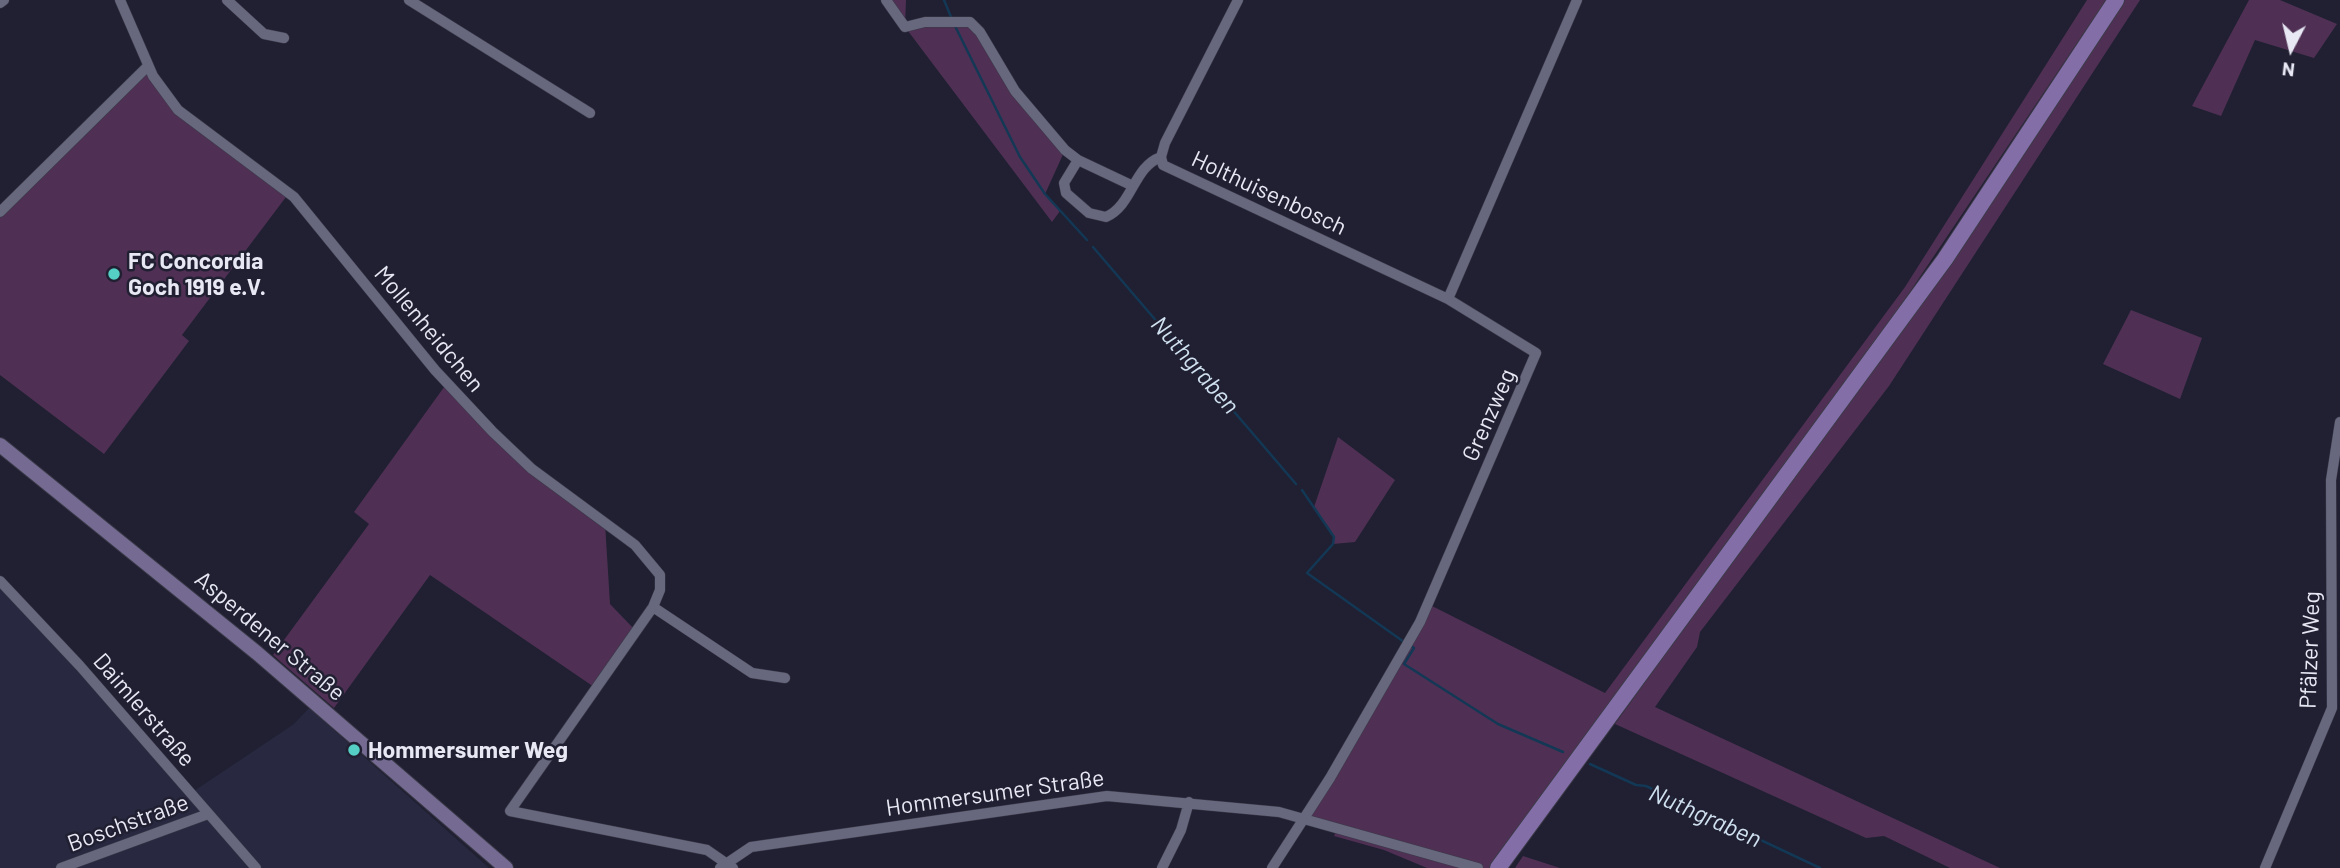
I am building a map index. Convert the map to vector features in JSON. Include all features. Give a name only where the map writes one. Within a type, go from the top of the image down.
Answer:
[{"type":"main road","points":[[1498,868],[1945,259],[2116,0]]},
{"type":"main road","name":"Asperdener Straße","points":[[0,445],[257,653],[506,868]]},
{"type":"street","points":[[0,212],[151,71],[120,0]]},
{"type":"street","points":[[227,0],[264,34],[284,38]]},
{"type":"street","points":[[410,0],[590,113]]},
{"type":"street","points":[[886,0],[905,27],[925,22],[970,22],[980,32],[1015,91],[1065,150],[1078,160],[1133,186]]},
{"type":"street","name":"Holthuisenbosch","points":[[1238,0],[1161,157],[1163,165],[1448,299]]},
{"type":"street","points":[[1448,299],[1577,0]]},
{"type":"street","name":"Mollenheidchen","points":[[151,71],[178,110],[260,169],[307,210],[435,370],[492,431],[532,469],[635,545],[660,575],[660,590],[653,607],[510,811]]},
{"type":"street","points":[[1078,160],[1064,183],[1066,193],[1095,216],[1111,215],[1147,162],[1161,157]]},
{"type":"street","name":"Grenzweg","points":[[1272,868],[1330,778],[1420,622],[1536,353],[1448,299]]},
{"type":"street","name":"Pfälzer Weg","points":[[2265,868],[2332,708],[2331,480],[2340,422]]},
{"type":"street","name":"Daimlerstraße","points":[[0,581],[80,666],[256,868]]},
{"type":"street","points":[[653,607],[752,673],[785,678]]},
{"type":"street","name":"Hommersumer Straße","points":[[510,811],[707,850],[726,866],[751,847],[1107,796],[1189,802],[1303,817],[1478,868]]},
{"type":"street","points":[[1162,868],[1181,830],[1189,802]]},
{"type":"street","name":"Boschstraße","points":[[61,868],[208,814]]},
{"type":"shaded area","points":[[886,0],[906,0],[905,26],[970,22],[1015,91],[1065,150],[1045,194],[1060,211],[1052,222],[905,27]]},
{"type":"shaded area","points":[[2087,0],[2106,0],[1897,311],[1492,868],[1427,868],[1384,850],[1334,836],[1338,827],[1303,817],[1428,604],[1605,693],[1905,287]]},
{"type":"shaded area","points":[[2123,0],[2140,0],[1889,386],[1700,632],[1697,647],[1655,707],[2000,868],[1950,868],[1884,836],[1866,838],[1615,724],[2030,146]]},
{"type":"shaded area","points":[[2249,0],[2280,0],[2337,24],[2314,58],[2255,40],[2221,116],[2192,106]]},
{"type":"shaded area","name":"FC Concordia Goch 1919 e.V.","points":[[148,66],[178,110],[289,193],[182,335],[189,341],[104,454],[0,375],[0,212]]},
{"type":"shaded area","points":[[2131,310],[2202,338],[2180,399],[2103,364]]},
{"type":"shaded area","points":[[447,383],[492,431],[605,523],[610,604],[636,631],[597,689],[430,575],[334,708],[273,655],[369,524],[354,512]]},
{"type":"shaded area","points":[[1338,437],[1395,480],[1355,542],[1333,544],[1333,537],[1314,507]]},
{"type":"shaded area","points":[[0,581],[191,793],[294,724],[309,708],[489,868],[0,868]]},
{"type":"shaded area","points":[[1523,856],[1560,868],[1515,868]]},
{"type":"waterway","name":"Nuthgraben","points":[[944,0],[951,17]]},
{"type":"waterway","name":"Nuthgraben","points":[[954,24],[1020,157],[1045,194],[1087,240]]},
{"type":"waterway","name":"Nuthgraben","points":[[1093,247],[1296,484]]},
{"type":"waterway","name":"Nuthgraben","points":[[1302,490],[1334,537],[1333,544],[1307,573],[1404,642]]},
{"type":"waterway","name":"Nuthgraben","points":[[1410,645],[1414,648],[1404,664],[1498,724],[1563,752]]},
{"type":"waterway","name":"Nuthgraben","points":[[1590,764],[1636,785],[1646,786],[1820,868]]},
{"type":"place","name":"FC Concordia Goch 1919 e.V.","points":[[114,274]]},
{"type":"place","name":"Hommersumer Weg","points":[[354,750]]}]
